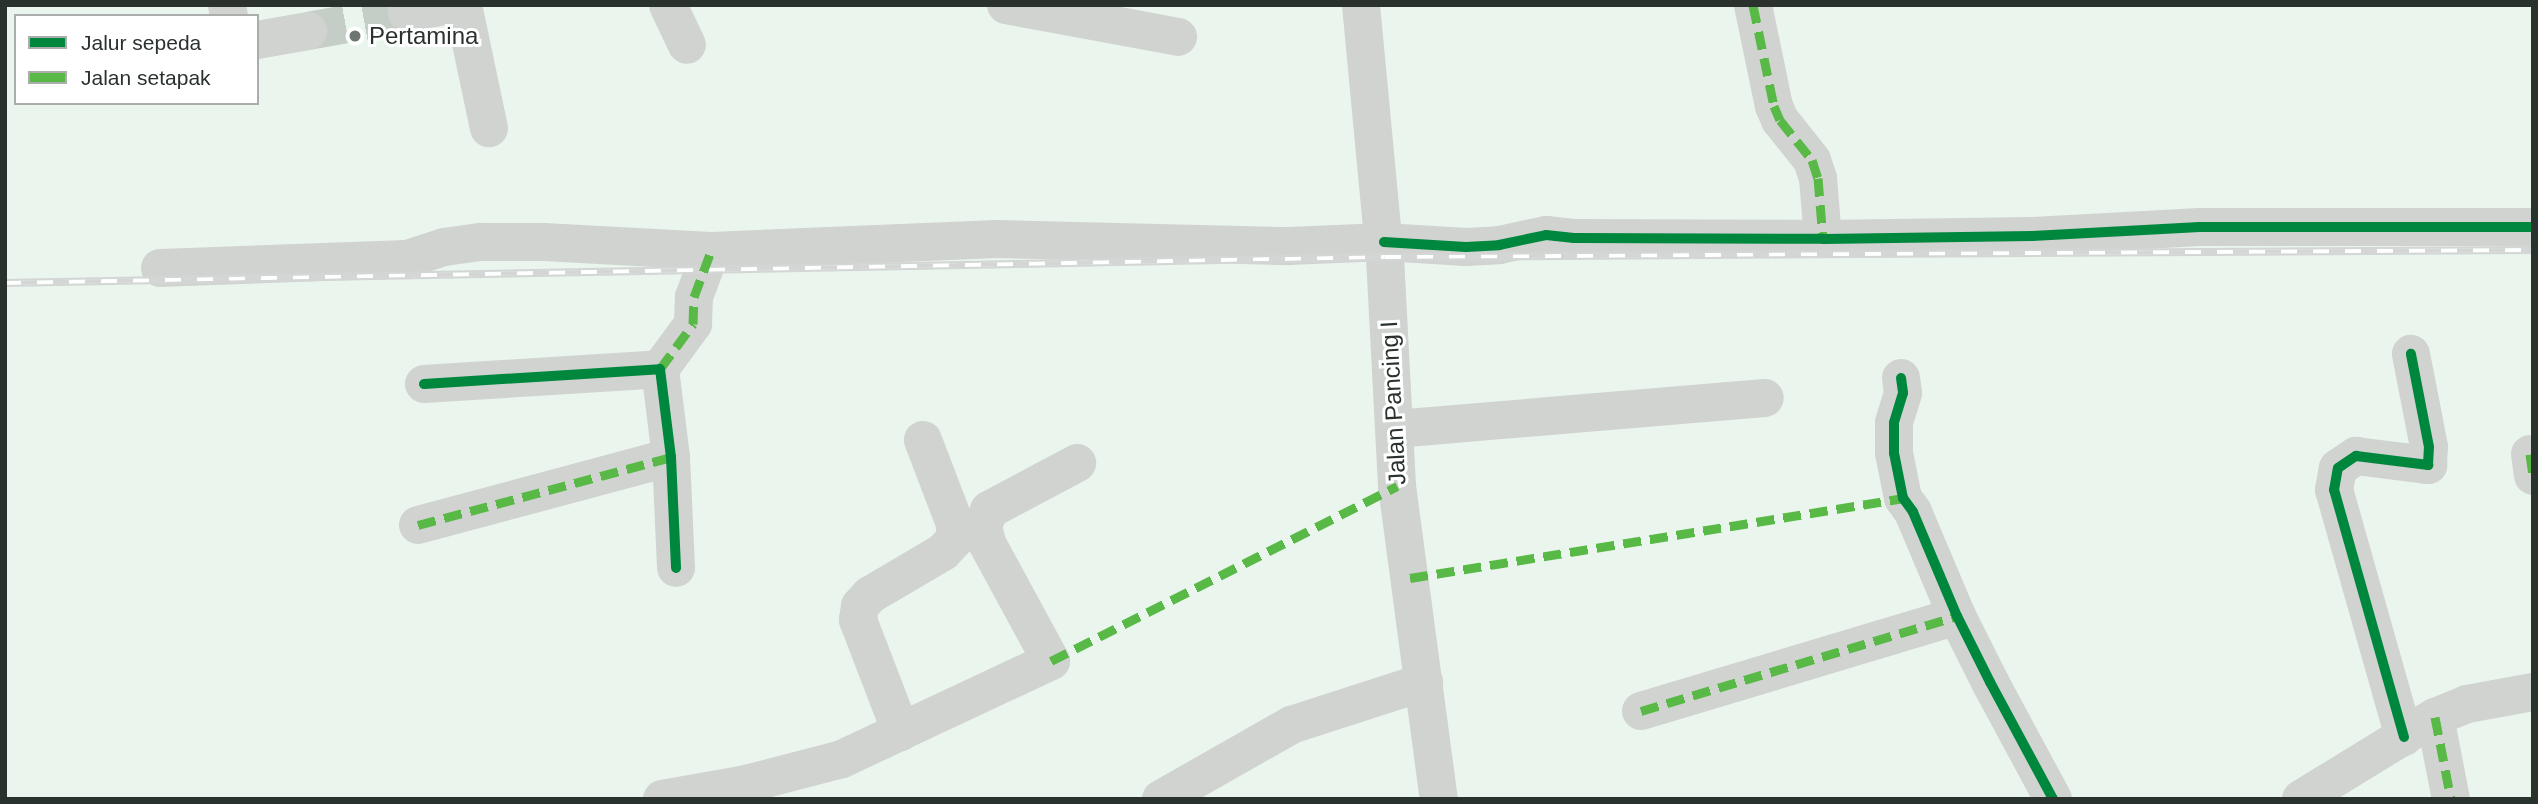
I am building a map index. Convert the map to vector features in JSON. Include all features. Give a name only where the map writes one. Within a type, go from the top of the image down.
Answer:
[{"type":"street","points":[[407,13],[450,5]]},
{"type":"street","points":[[463,5],[489,128]]},
{"type":"street","points":[[668,5],[687,45]]},
{"type":"street","points":[[1006,5],[1178,37]]},
{"type":"street","name":"Jalan Pancing I","points":[[1361,5],[1384,242],[1397,486],[1439,799]]},
{"type":"street","points":[[1753,5],[1774,106],[1780,120],[1807,151],[1815,169],[1823,239]]},
{"type":"street","points":[[259,40],[308,31]]},
{"type":"street","points":[[160,268],[407,259],[444,247],[481,242],[544,242],[710,251],[997,239],[1289,246],[1384,242],[1466,247],[1499,245],[1546,235],[1574,238],[1823,239],[2032,236],[2200,227],[2533,227]]},
{"type":"street","points":[[676,568],[671,457],[660,369],[692,324],[694,297],[710,251]]},
{"type":"street","points":[[2404,737],[2334,490],[2338,468],[2356,456],[2428,465],[2429,447],[2411,354]]},
{"type":"street","points":[[424,384],[660,369]]},
{"type":"street","points":[[1901,379],[1903,393],[1894,423],[1894,453],[1903,498],[1913,512],[1937,561],[1957,616],[2053,799]]},
{"type":"street","points":[[1395,429],[1765,398]]},
{"type":"street","points":[[901,732],[858,620],[860,606],[870,594],[943,552],[955,540],[955,524],[923,440]]},
{"type":"street","points":[[418,525],[671,457]]},
{"type":"street","points":[[662,799],[746,784],[842,759],[1051,661],[987,543],[983,526],[989,510],[1077,463]]},
{"type":"street","points":[[1641,711],[1957,616]]},
{"type":"street","points":[[1161,799],[1291,724],[1424,682]]},
{"type":"street","points":[[2301,799],[2435,717],[2467,704],[2533,692]]},
{"type":"street","points":[[2435,717],[2451,799]]},
{"type":"tunnel","points":[[308,31],[407,13]]},
{"type":"railway","points":[[5,283],[1385,257],[2533,250]]},
{"type":"marked path","points":[[1753,5],[1774,106],[1780,120],[1812,160],[1818,178],[1823,239]]},
{"type":"marked path","points":[[660,369],[693,324],[694,297],[711,251]]},
{"type":"marked path","points":[[2530,454],[2533,476]]},
{"type":"marked path","points":[[418,525],[671,457]]},
{"type":"marked path","points":[[1051,661],[1397,486]]},
{"type":"marked path","points":[[1410,578],[1903,498]]},
{"type":"marked path","points":[[1641,711],[1957,616]]},
{"type":"marked path","points":[[2435,717],[2451,799]]},
{"type":"cycle path","points":[[1384,242],[1466,247],[1499,245],[1546,235],[1574,238],[1823,239],[2032,236],[2200,227],[2533,227]]},
{"type":"cycle path","points":[[2404,737],[2334,490],[2338,468],[2356,456],[2428,465],[2429,447],[2411,354]]},
{"type":"cycle path","points":[[424,384],[660,369],[671,457],[676,568]]},
{"type":"cycle path","points":[[1901,378],[1903,393],[1894,423],[1894,453],[1903,498],[1913,512],[1957,616],[2053,799]]},
{"type":"place","name":"Pertamina","points":[[355,36]]}]
